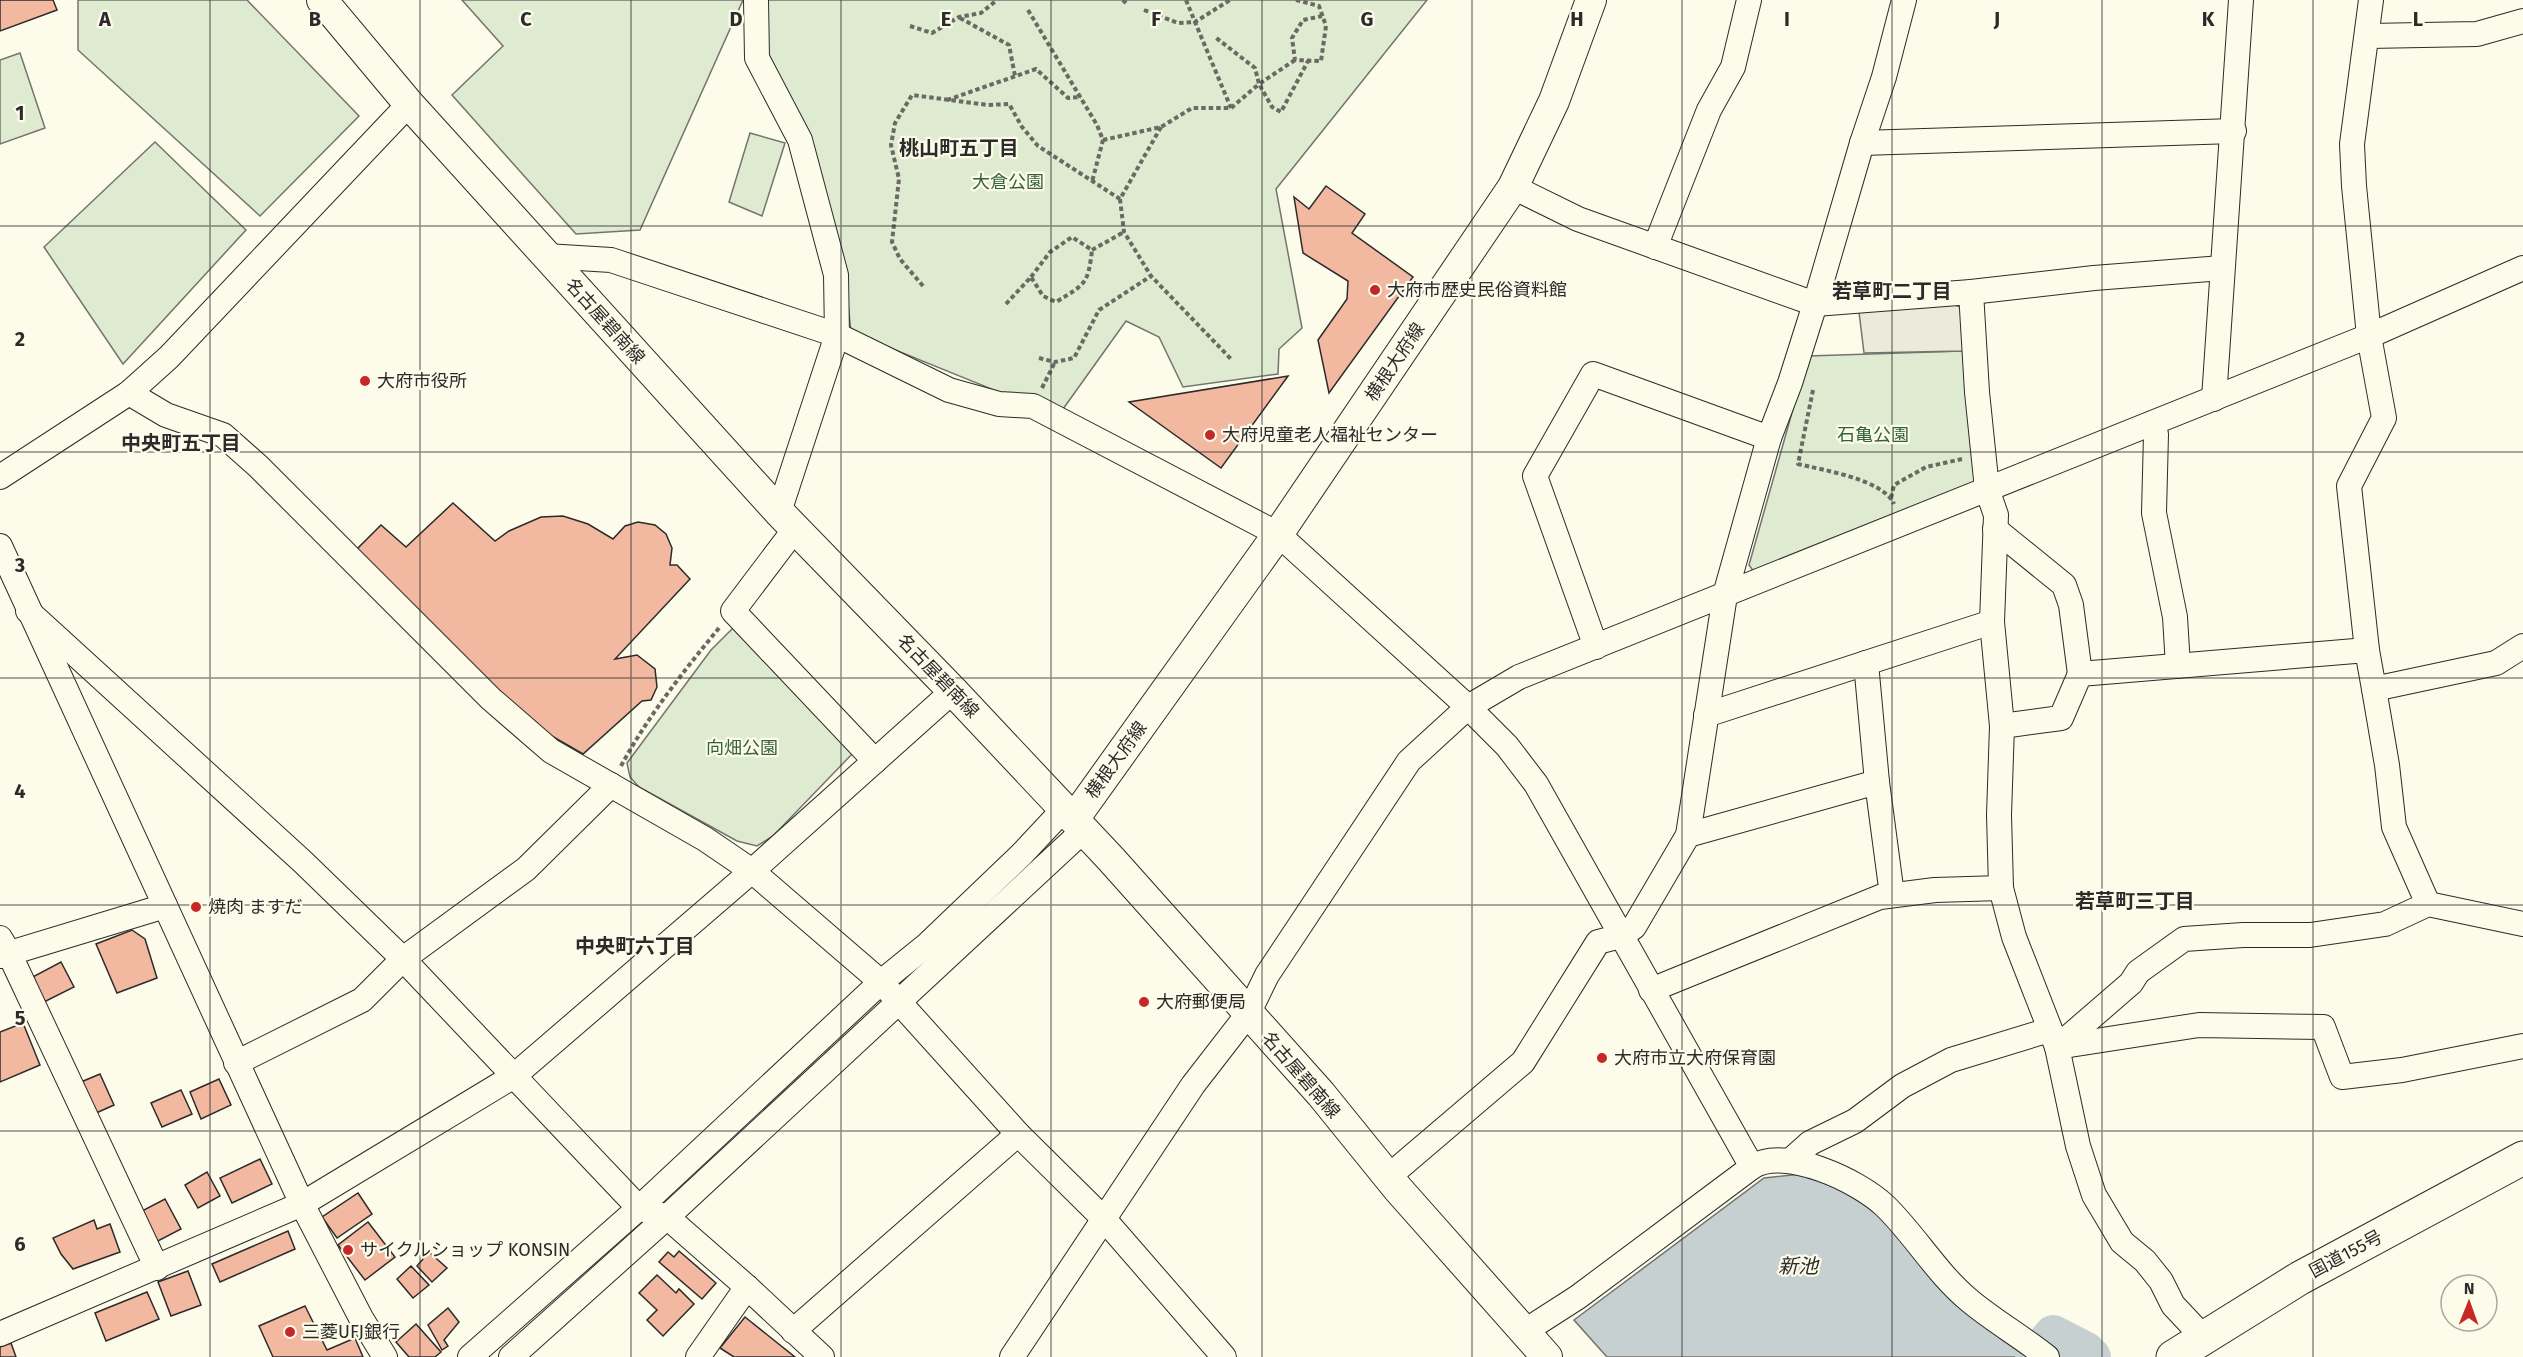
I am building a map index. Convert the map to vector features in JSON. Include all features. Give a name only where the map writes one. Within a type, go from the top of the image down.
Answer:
[{"type":"highway","name":"国道155号","points":[[2186,1351],[2300,1278],[2523,1158]]},
{"type":"main road","name":"名古屋碧南線","points":[[322,0],[409,104],[787,521],[1074,819],[1321,1094],[1388,1177],[1547,1357]]},
{"type":"main road","name":"横根大府線","points":[[1074,819],[1278,534],[1513,187],[1554,102],[1592,0]]},
{"type":"street","points":[[756,0],[758,58],[800,140],[836,275],[837,335],[787,521],[733,611],[875,761]]},
{"type":"street","points":[[1655,247],[1709,110],[1732,66],[1749,0]]},
{"type":"street","points":[[1388,1177],[1523,1062],[1598,942],[1621,936],[1634,927],[1688,835],[1725,595],[1769,438],[1790,383],[1815,304],[1884,76],[1904,0]]},
{"type":"street","points":[[2214,399],[2234,131],[2241,0]]},
{"type":"street","points":[[2371,0],[2352,144],[2369,336],[2384,418],[2349,486],[2367,650],[2387,765],[2394,827],[2428,904]]},
{"type":"street","points":[[2368,36],[2477,34],[2523,21]]},
{"type":"street","points":[[0,477],[129,393],[169,357],[409,104]]},
{"type":"street","points":[[1862,143],[2234,131]]},
{"type":"street","points":[[1513,187],[1578,219],[1815,304],[2222,268]]},
{"type":"street","points":[[546,256],[611,260],[837,335],[949,390],[999,404],[1033,406],[1278,534],[1468,707],[1507,746],[1536,784],[1752,1167]]},
{"type":"street","points":[[1012,1357],[1193,1085],[1248,1014],[1267,975],[1409,760],[1468,707],[1519,677],[2369,336],[2523,268]]},
{"type":"street","points":[[1971,292],[1977,392],[1988,489],[1996,515],[1992,622],[2002,726],[1999,815],[2001,888],[2014,937],[2053,1039],[2078,1146],[2094,1195],[2122,1242],[2156,1274],[2173,1305],[2186,1351]]},
{"type":"street","points":[[1596,647],[1535,476],[1593,374],[1769,438]]},
{"type":"street","points":[[129,393],[166,416],[223,435],[258,466],[491,699],[551,751],[705,839],[752,871],[881,982],[1018,1134],[1104,1219],[1224,1357]]},
{"type":"street","points":[[2151,424],[2156,434],[2154,513],[2175,617],[2178,666]]},
{"type":"street","points":[[1995,529],[2064,585],[2071,605],[2080,674],[2061,718],[2002,726]]},
{"type":"street","points":[[0,546],[302,1204],[361,1318],[385,1357]]},
{"type":"street","points":[[28,611],[303,861],[403,959],[639,1208],[667,1217],[822,1357]]},
{"type":"street","points":[[1706,715],[1992,622]]},
{"type":"street","points":[[2374,689],[2496,663],[2523,646]]},
{"type":"street","points":[[2080,674],[2367,650]]},
{"type":"street","points":[[1866,663],[1877,782],[1892,895]]},
{"type":"street","points":[[0,1334],[302,1204],[514,1076],[752,871],[953,691]]},
{"type":"street","points":[[1688,835],[1877,782]]},
{"type":"street","points":[[236,1063],[362,1000],[403,959],[526,869],[611,785]]},
{"type":"street","points":[[470,1357],[639,1208],[881,982],[928,944],[1021,855],[1074,819]]},
{"type":"street","points":[[511,1357],[667,1217],[899,1001],[1074,819]]},
{"type":"street","points":[[1651,990],[1844,910],[1892,895],[1935,890],[2001,888]]},
{"type":"street","points":[[2053,1039],[2131,983],[2138,972],[2184,939],[2242,935],[2310,935],[2385,924],[2428,904],[2523,924]]},
{"type":"street","points":[[157,1268],[3,949],[165,906]]},
{"type":"street","points":[[1791,1160],[1810,1143],[1855,1121],[1902,1086],[1951,1060],[2053,1039],[2199,1025],[2323,1027],[2342,1077],[2402,1070],[2523,1046]]},
{"type":"street","points":[[793,1331],[1018,1134]]},
{"type":"street","points":[[1525,1331],[1578,1297],[1752,1167],[1762,1161],[1791,1160],[1832,1174],[1884,1205],[1969,1301],[2046,1356]]},
{"type":"street","points":[[698,1357],[747,1287]]},
{"type":"path","points":[[910,26],[932,33],[959,17],[981,13],[997,0]]},
{"type":"path","points":[[1186,0],[1231,108]]},
{"type":"path","points":[[1144,10],[1178,23],[1195,22],[1230,0]]},
{"type":"path","points":[[1103,140],[1161,127],[1192,108],[1231,108],[1259,84],[1295,60],[1321,62],[1326,26],[1319,6],[1296,0]]},
{"type":"path","points":[[1028,10],[1097,125],[1103,140],[1092,182]]},
{"type":"path","points":[[1295,60],[1292,38],[1303,20],[1322,16]]},
{"type":"path","points":[[959,17],[1009,45],[1015,76]]},
{"type":"path","points":[[1215,37],[1255,68],[1259,84],[1272,107],[1281,112],[1308,60]]},
{"type":"path","points":[[946,100],[1036,69],[1068,98],[1081,98]]},
{"type":"path","points":[[923,286],[900,259],[892,242],[899,179],[891,145],[895,123],[912,94],[988,105],[1009,104],[1022,128],[1038,146],[1120,199]]},
{"type":"path","points":[[1161,127],[1120,199],[1124,232],[1151,276],[1231,359]]},
{"type":"path","points":[[1092,250],[1124,232]]},
{"type":"path","points":[[1006,303],[1031,277],[1050,252],[1072,237],[1092,250]]},
{"type":"path","points":[[1031,277],[1043,296],[1056,302],[1081,286],[1089,277],[1092,250]]},
{"type":"path","points":[[1039,358],[1055,362],[1074,358],[1099,310],[1151,276]]},
{"type":"path","points":[[1813,390],[1798,464],[1866,482],[1891,498],[1902,522]]},
{"type":"path","points":[[1891,498],[1894,486],[1926,467],[1966,458]]},
{"type":"path","points":[[611,785],[638,733],[684,670],[733,611]]},
{"type":"green space","points":[[78,0],[247,0],[359,116],[260,216],[78,50]]},
{"type":"green space","points":[[462,0],[743,0],[640,230],[576,234],[452,95],[503,46]]},
{"type":"green space","name":"大倉公園","points":[[762,0],[1427,0],[1276,189],[1302,328],[1279,349],[1278,374],[1183,387],[1159,337],[1126,321],[1058,416],[851,332],[845,275],[764,58]]},
{"type":"green space","points":[[20,53],[45,128],[0,144],[0,60]]},
{"type":"green space","points":[[750,133],[785,143],[762,216],[729,202]]},
{"type":"green space","points":[[155,142],[246,230],[123,364],[44,247]]},
{"type":"green space","name":"石亀公園","points":[[1963,351],[1980,480],[1754,572],[1749,565],[1808,356]]},
{"type":"green space","name":"向畑公園","points":[[737,624],[854,752],[773,836],[757,846],[737,841],[639,787],[630,777],[627,763],[711,650]]},
{"type":"shaded area","points":[[1954,305],[1964,308],[1963,351],[1864,353],[1859,312]]},
{"type":"water","name":"新池","points":[[1801,1174],[1837,1182],[1895,1225],[1938,1280],[2027,1357],[1607,1357],[1574,1320],[1764,1178]]},
{"type":"building","points":[[0,0],[53,0],[57,10],[0,31]]},
{"type":"building","name":"大府市歴史民俗資料館","points":[[1326,186],[1365,214],[1352,233],[1413,277],[1329,393],[1318,340],[1347,299],[1348,281],[1303,253],[1294,197],[1309,209]]},
{"type":"building","name":"大府児童老人福祉センター","points":[[1288,376],[1221,468],[1129,402]]},
{"type":"building","points":[[453,503],[495,541],[509,531],[541,517],[563,516],[588,524],[613,539],[625,526],[638,522],[655,525],[666,534],[672,548],[670,565],[677,565],[690,579],[615,659],[637,655],[655,669],[657,687],[651,700],[642,701],[583,754],[536,727],[355,551],[381,525],[406,547]]},
{"type":"building","points":[[132,930],[145,939],[157,978],[117,993],[96,944]]},
{"type":"building","points":[[61,962],[74,987],[40,1004],[27,980]]},
{"type":"building","points":[[23,1023],[40,1065],[0,1082],[0,1032]]},
{"type":"building","points":[[100,1074],[114,1105],[94,1114],[81,1082]]},
{"type":"building","points":[[219,1079],[231,1105],[201,1119],[190,1092]]},
{"type":"building","points":[[181,1090],[192,1114],[162,1127],[151,1103]]},
{"type":"building","points":[[260,1159],[272,1184],[232,1203],[220,1178]]},
{"type":"building","points":[[207,1172],[220,1196],[198,1208],[185,1185]]},
{"type":"building","points":[[358,1193],[372,1214],[337,1238],[322,1217]]},
{"type":"building","points":[[165,1199],[181,1229],[156,1242],[140,1212]]},
{"type":"building","points":[[94,1220],[97,1229],[110,1224],[120,1252],[73,1269],[61,1254],[53,1238]]},
{"type":"building","points":[[368,1222],[395,1257],[365,1280],[338,1245]]},
{"type":"building","points":[[288,1231],[295,1249],[220,1282],[212,1264]]},
{"type":"building","points":[[679,1251],[716,1283],[702,1299],[659,1262],[668,1252],[674,1257]]},
{"type":"building","points":[[429,1252],[447,1268],[432,1282],[417,1266]]},
{"type":"building","points":[[411,1266],[429,1285],[413,1298],[397,1279]]},
{"type":"building","points":[[188,1271],[201,1305],[171,1316],[158,1282]]},
{"type":"building","points":[[657,1275],[676,1293],[679,1289],[694,1304],[663,1336],[647,1320],[657,1310],[639,1293]]},
{"type":"building","points":[[147,1292],[159,1319],[106,1341],[95,1313]]},
{"type":"building","name":"三菱UFJ銀行","points":[[305,1306],[327,1350],[355,1338],[363,1357],[273,1357],[259,1326]]},
{"type":"building","points":[[448,1308],[459,1322],[444,1340],[448,1346],[442,1350],[428,1325]]},
{"type":"building","points":[[745,1317],[795,1357],[734,1357],[720,1348]]},
{"type":"building","points":[[416,1324],[441,1352],[435,1357],[409,1357],[396,1342]]},
{"type":"building","points":[[11,1343],[16,1357],[0,1357],[0,1347]]},
{"type":"waterway","points":[[2034,1357],[2053,1334],[2086,1351],[2092,1357]]},
{"type":"place","name":"大府市歴史民俗資料館","points":[[1375,290]]},
{"type":"place","name":"大府市役所","points":[[365,381]]},
{"type":"place","name":"大府児童老人福祉センター","points":[[1210,435]]},
{"type":"place","name":"焼肉 ますだ","points":[[196,907]]},
{"type":"place","name":"大府郵便局","points":[[1144,1002]]},
{"type":"place","name":"大府市立大府保育園","points":[[1602,1058]]},
{"type":"place","name":"サイクルショップ KONSIN","points":[[348,1250]]},
{"type":"place","name":"三菱UFJ銀行","points":[[290,1332]]},
{"type":"district","name":"桃山町五丁目","points":[[959,148]]},
{"type":"district","name":"若草町二丁目","points":[[1892,291]]},
{"type":"district","name":"中央町五丁目","points":[[181,443]]},
{"type":"district","name":"若草町三丁目","points":[[2135,901]]},
{"type":"district","name":"中央町六丁目","points":[[635,946]]}]
